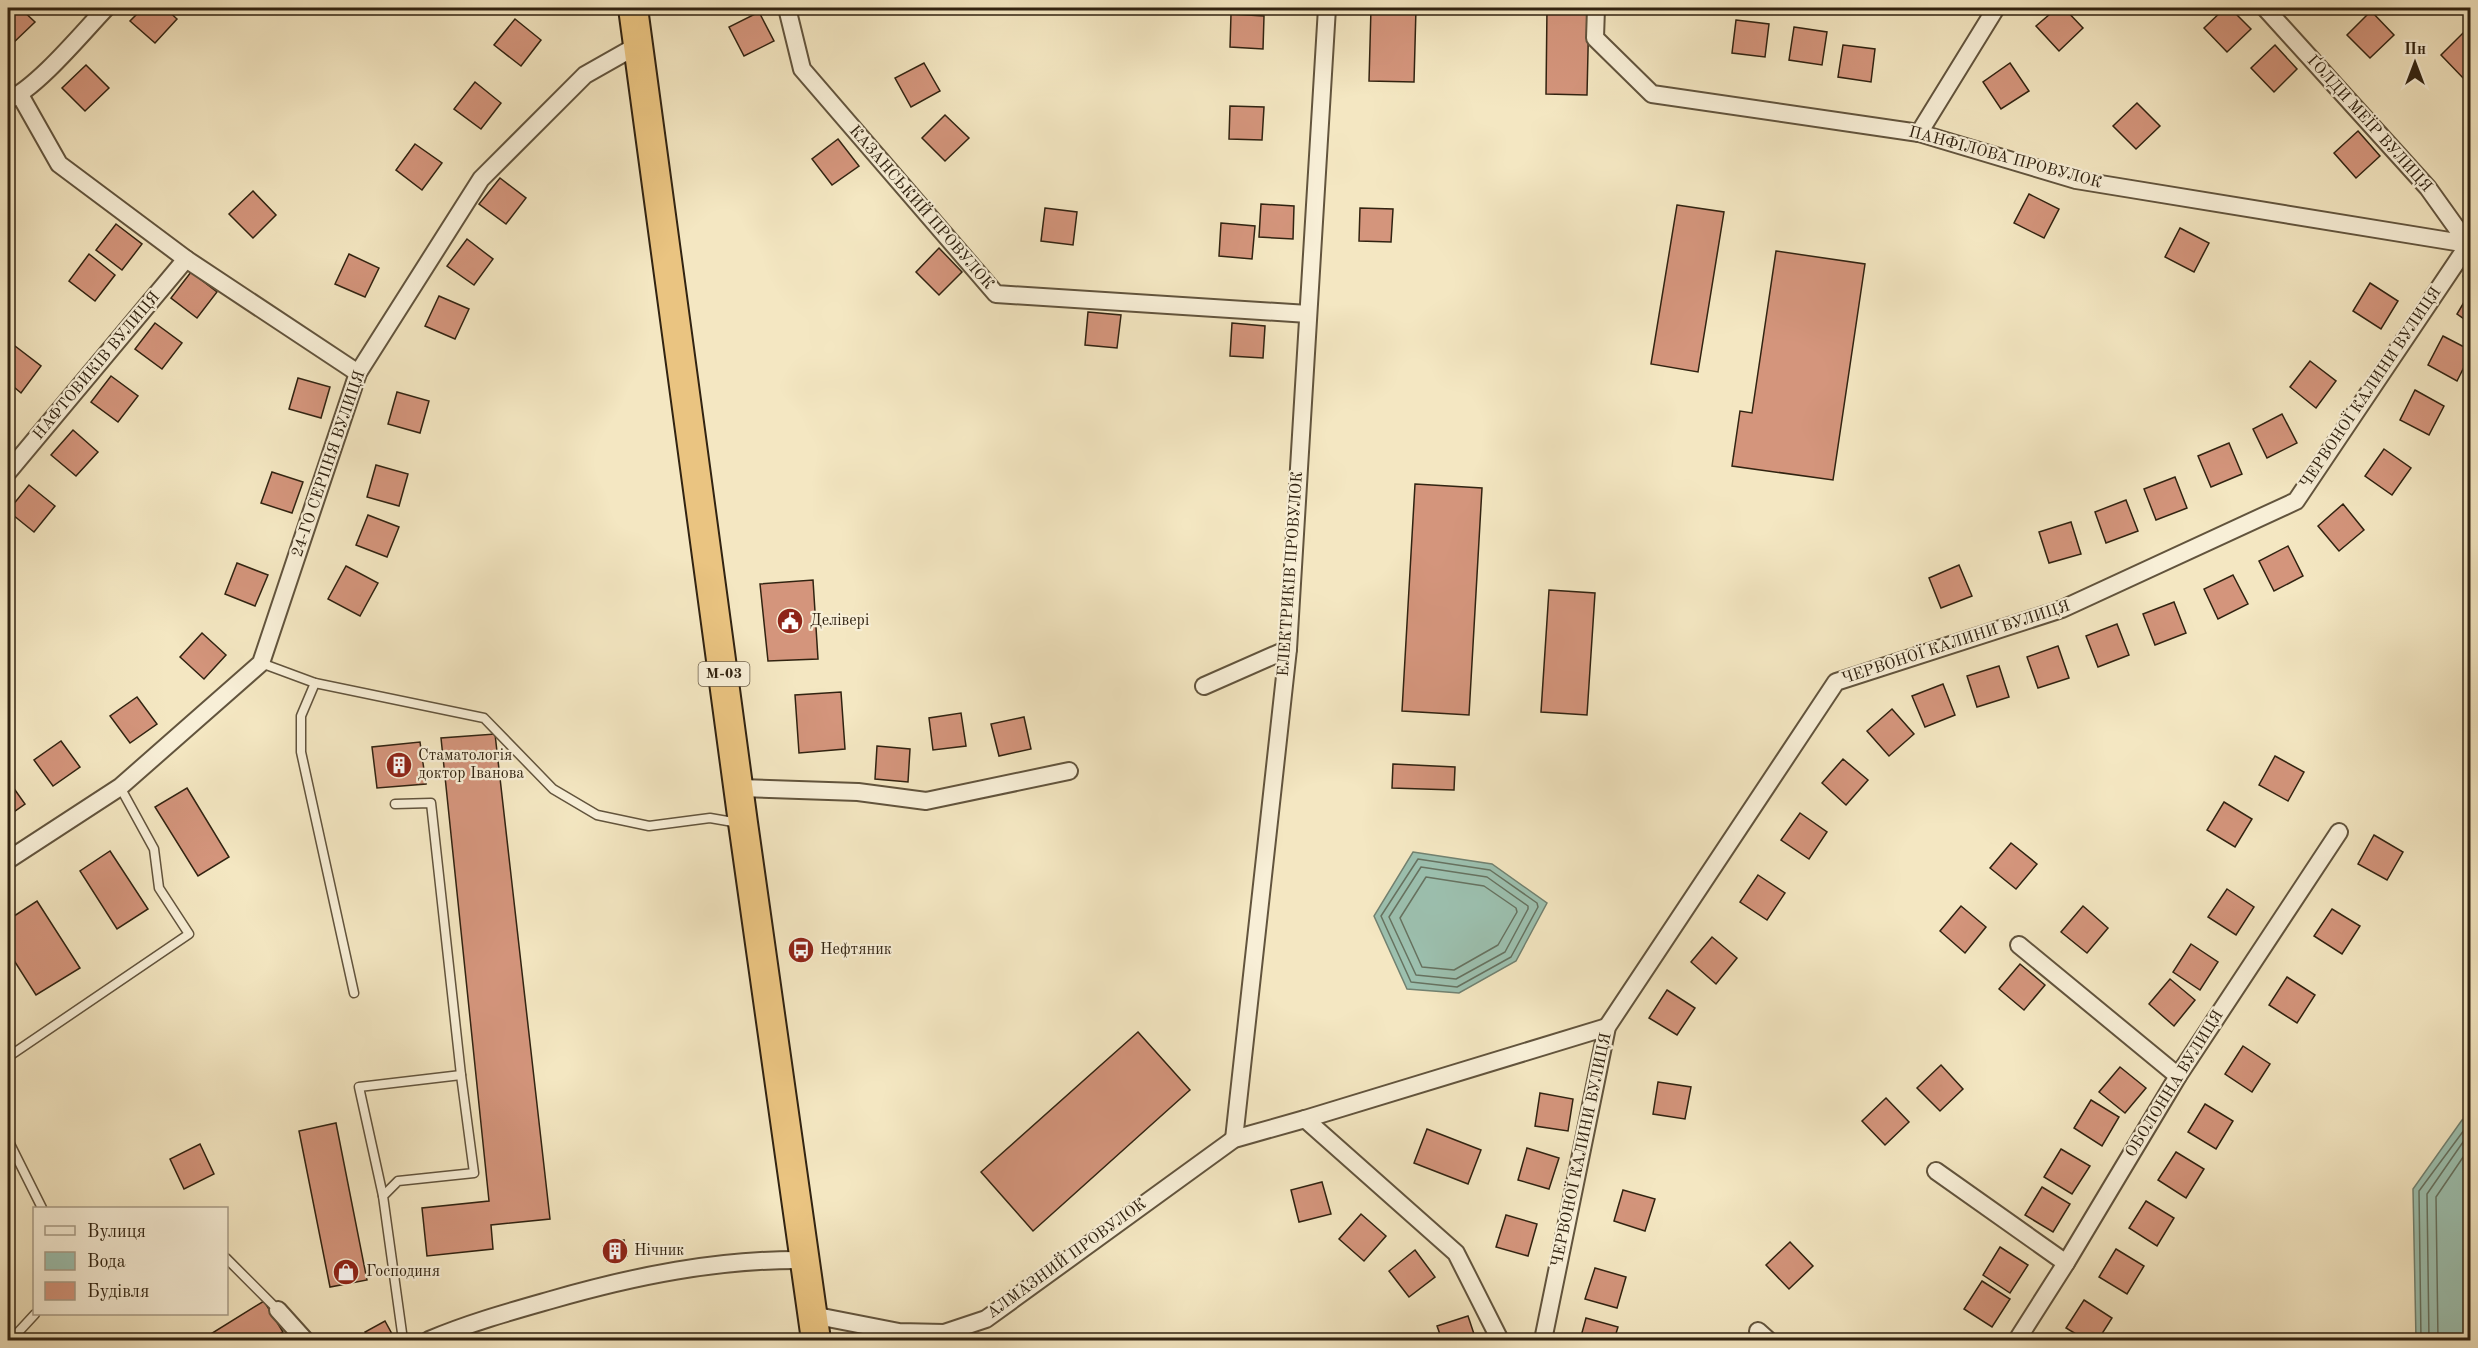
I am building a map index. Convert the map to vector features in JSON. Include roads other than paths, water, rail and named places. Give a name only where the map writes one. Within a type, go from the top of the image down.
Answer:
[{"type":"highway","name":"М-03","points":[[634,8],[743,823],[814,1328]]},
{"type":"street","points":[[106,8],[77,40],[14,98],[59,165],[186,259],[358,373]]},
{"type":"street","name":"КАЗАНСЬКИЙ ПРОВУЛОК","points":[[787,8],[802,69],[996,294],[1308,314]]},
{"type":"street","name":"ЕЛЕКТРИКІВ ПРОВУЛОК","points":[[1234,1139],[1288,649],[1327,8]]},
{"type":"street","name":"ПАНФІЛОВА ПРОВУЛОК","points":[[1596,8],[1594,38],[1652,94],[1919,133],[2076,180],[2469,243]]},
{"type":"street","points":[[1919,133],[1996,8]]},
{"type":"street","name":"ҐОЛДИ МЕЇР ВУЛИЦЯ","points":[[2265,8],[2428,188],[2469,243]]},
{"type":"street","name":"24-ГО СЕРПНЯ ВУЛИЦЯ","points":[[261,663],[358,373],[481,179],[585,75],[638,45]]},
{"type":"street","name":"ЧЕРВОНОЇ КАЛИНИ ВУЛИЦЯ","points":[[1543,1341],[1607,1027],[1836,682],[2062,609],[2296,501],[2469,243]]},
{"type":"street","name":"НАФТОВИКІВ ВУЛИЦЯ","points":[[8,472],[186,259]]},
{"type":"street","points":[[1204,686],[1288,649]]},
{"type":"street","points":[[8,860],[120,787],[261,663]]},
{"type":"street","points":[[740,788],[858,792],[927,801],[1069,771]]},
{"type":"street","name":"ОБОЛОННА ВУЛИЦЯ","points":[[2017,1341],[2178,1076],[2339,832]]},
{"type":"street","points":[[2019,945],[2178,1076]]},
{"type":"street","name":"АЛМАЗНИЙ ПРОВУЛОК","points":[[814,1328],[944,1333],[986,1319],[1234,1139],[1607,1027]]},
{"type":"street","points":[[1305,1119],[1456,1253],[1500,1341]]},
{"type":"street","points":[[1936,1171],[2066,1263]]},
{"type":"street","points":[[429,1341],[473,1322],[577,1292],[668,1271],[772,1260],[804,1260]]},
{"type":"street","points":[[278,1310],[305,1341]]},
{"type":"lane","points":[[261,663],[315,683],[484,718],[553,789],[597,815],[649,826],[710,818],[743,823]]},
{"type":"lane","points":[[315,683],[301,716],[301,752],[354,993]]},
{"type":"lane","points":[[8,1057],[189,934],[159,888],[154,849],[120,787]]},
{"type":"lane","points":[[383,1196],[398,1181],[474,1173],[431,803],[395,804]]},
{"type":"lane","points":[[403,1341],[383,1196],[359,1087],[461,1075]]},
{"type":"lane","points":[[8,1140],[41,1207]]},
{"type":"lane","points":[[228,1260],[278,1310]]},
{"type":"lane","points":[[11,1341],[34,1315]]},
{"type":"water","points":[[1413,852],[1492,864],[1547,903],[1516,961],[1459,993],[1407,989],[1374,916]]},
{"type":"water","points":[[2470,1114],[2470,1340],[2416,1340],[2413,1189],[2462,1120]]},
{"type":"waterway","points":[[2466,276],[2470,279]]},
{"type":"place","name":"Делівері","points":[[790,621]]},
{"type":"place","name":"Стаматологія доктор Іванова","points":[[399,765]]},
{"type":"place","name":"Нефтяник","points":[[801,950]]},
{"type":"place","name":"Нічник","points":[[615,1251]]},
{"type":"place","name":"Господиня","points":[[346,1272]]}]
